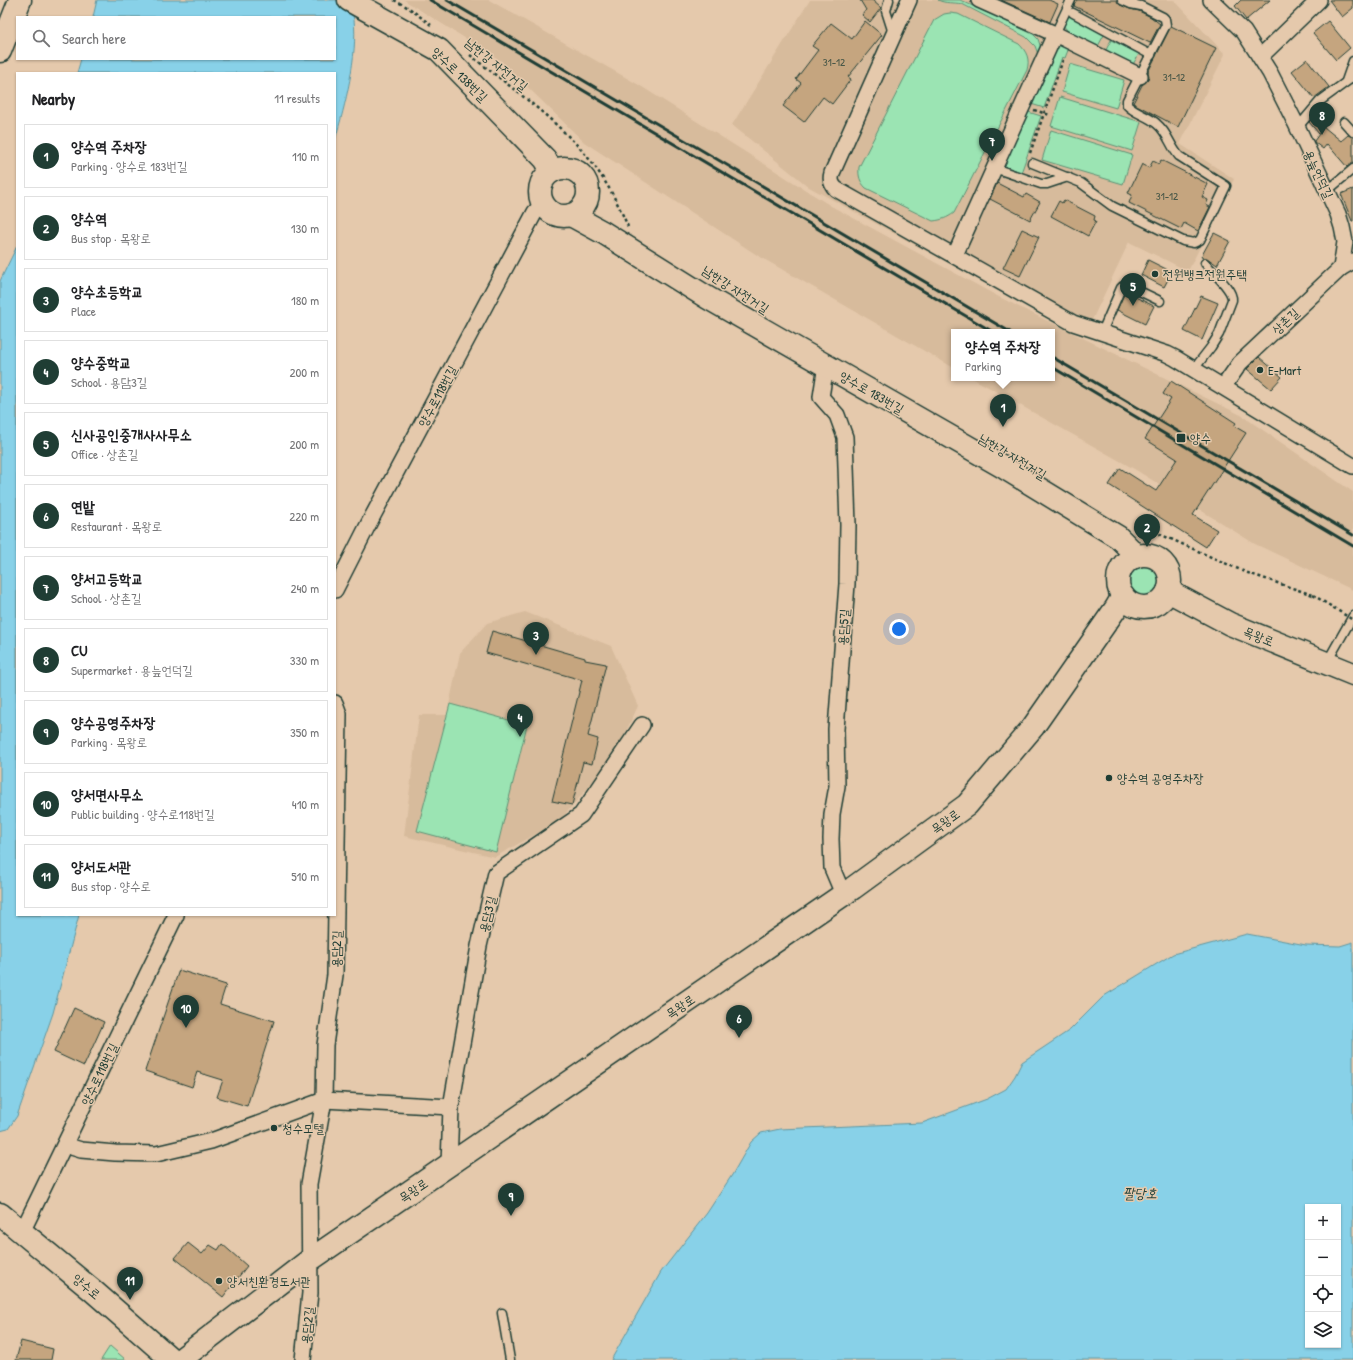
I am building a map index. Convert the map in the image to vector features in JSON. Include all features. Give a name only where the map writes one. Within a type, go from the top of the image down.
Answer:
[{"type":"street","points":[[0,52],[20,0]]},
{"type":"street","name":"양수로 138번길","points":[[349,0],[439,50],[545,160],[552,171]]},
{"type":"street","points":[[909,0],[832,173],[830,179],[832,185],[836,189],[1073,322],[1167,354],[1224,386],[1353,466]]},
{"type":"street","points":[[979,0],[1055,34],[1140,76]]},
{"type":"street","name":"용늪언덕길","points":[[1211,0],[1244,32],[1270,73],[1298,127],[1342,227],[1347,264]]},
{"type":"street","points":[[1260,57],[1319,0]]},
{"type":"street","points":[[955,255],[1055,34]]},
{"type":"street","points":[[543,204],[540,200],[539,192],[540,184],[544,177],[558,168],[566,167],[574,169],[585,180],[588,188],[588,196],[581,210],[570,215]]},
{"type":"street","points":[[587,200],[604,233]]},
{"type":"street","name":"양수로 183번길","points":[[543,204],[551,213],[558,216],[570,215],[604,233],[708,298],[1006,468],[1118,537],[1129,548],[1135,557]]},
{"type":"street","name":"양수로118번길","points":[[336,588],[535,212],[543,204]]},
{"type":"street","name":"상촌길","points":[[1224,386],[1240,363],[1347,264]]},
{"type":"street","name":"용담5길","points":[[826,365],[821,397],[836,415],[845,438],[848,509],[847,584],[836,729],[836,786],[832,814],[831,839],[832,868],[843,894]]},
{"type":"street","points":[[1147,555],[1155,557],[1163,562],[1168,569],[1170,586],[1168,591],[1161,601],[1153,605],[1145,607],[1136,606],[1129,602],[1123,596],[1118,584],[1120,572],[1124,564],[1135,557],[1147,555]]},
{"type":"street","name":"목왕로","points":[[1168,591],[1230,624],[1327,662],[1353,674]]},
{"type":"street","name":"목왕로","points":[[180,1360],[310,1260],[843,894],[967,804],[1033,727],[1123,596]]},
{"type":"street","name":"용담2길","points":[[303,1360],[310,1293],[310,1184],[324,1100],[325,1045],[335,975],[340,714],[336,705]]},
{"type":"street","name":"용담3길","points":[[449,1165],[451,1107],[479,946],[496,873],[581,815],[642,725]]},
{"type":"street","name":"양수로118번길","points":[[10,1222],[65,1145],[176,916]]},
{"type":"street","points":[[65,1145],[80,1150],[156,1154],[211,1141],[324,1100],[451,1107]]},
{"type":"street","name":"양수로","points":[[10,1222],[92,1290],[172,1360]]},
{"type":"lane","points":[[889,0],[886,11],[894,35]]},
{"type":"lane","points":[[1055,34],[1071,0]]},
{"type":"lane","points":[[1032,163],[1068,177],[1087,187],[1112,206],[1183,241],[1194,243],[1200,240],[1226,186],[1179,156],[1175,152],[1162,128],[1129,107],[1127,100],[1166,28],[1165,19],[1141,6],[1122,0]]},
{"type":"lane","points":[[1073,13],[1151,55]]},
{"type":"lane","points":[[1298,127],[1320,100],[1349,79],[1353,61]]},
{"type":"lane","points":[[1344,122],[1353,132]]},
{"type":"lane","points":[[994,168],[1041,184],[1048,184],[1068,177]]},
{"type":"lane","points":[[1327,191],[1353,169]]},
{"type":"lane","points":[[1194,369],[1219,334],[1232,300],[1230,291],[1205,263]]},
{"type":"lane","points":[[1102,332],[1123,286],[1129,286],[1160,301]]},
{"type":"lane","points":[[1327,662],[1353,616]]},
{"type":"lane","points":[[502,1313],[510,1360]]},
{"type":"path","points":[[394,0],[409,8],[433,26]]},
{"type":"path","name":"남한강 자전거길","points":[[467,53],[540,111],[573,141],[600,174],[619,205],[629,229]]},
{"type":"path","points":[[1021,178],[1064,57]]},
{"type":"path","points":[[1044,113],[1050,115]]},
{"type":"path","points":[[1137,524],[1245,572],[1313,595],[1353,620]]},
{"type":"shaded area","points":[[404,0],[489,0],[639,85],[831,206],[1001,298],[1241,415],[1353,492],[1353,590],[1255,544],[1136,470],[977,381],[1055,381],[1055,329],[951,329],[951,366],[757,255],[584,142],[500,60]]},
{"type":"shaded area","points":[[810,0],[1174,0],[1225,54],[1180,144],[1234,179],[1188,271],[1129,242],[1084,337],[809,187],[732,125]]},
{"type":"shaded area","points":[[525,612],[611,646],[638,706],[613,759],[559,821],[495,857],[404,836],[419,715],[447,715],[460,653],[487,623]]},
{"type":"green space","points":[[938,0],[960,0],[1033,34],[1038,39],[1041,48],[1038,54],[1035,46],[1026,37],[962,4]]},
{"type":"green space","points":[[944,14],[958,14],[1019,44],[1027,56],[1028,66],[954,213],[939,220],[933,221],[866,188],[860,179],[859,167],[934,20]]},
{"type":"green space","points":[[1068,15],[1104,35],[1097,48],[1078,38],[1066,29],[1063,25]]},
{"type":"green space","points":[[1056,40],[1070,45],[1065,58],[1062,57],[1044,108],[1028,103]]},
{"type":"green space","points":[[1111,40],[1139,54],[1132,66],[1105,52]]},
{"type":"green space","points":[[1070,64],[1124,80],[1116,108],[1062,92]]},
{"type":"green space","points":[[1060,97],[1141,122],[1132,151],[1051,126]]},
{"type":"green space","points":[[1025,111],[1041,116],[1021,173],[1003,166]]},
{"type":"green space","points":[[1051,130],[1132,155],[1123,184],[1042,160]]},
{"type":"green space","points":[[1141,565],[1147,565],[1157,572],[1160,581],[1159,587],[1153,594],[1147,597],[1141,597],[1131,590],[1128,584],[1128,578],[1135,568]]},
{"type":"green space","points":[[450,704],[527,725],[496,852],[417,831]]},
{"type":"green space","points":[[110,1346],[126,1360],[101,1360]]},
{"type":"water","points":[[97,0],[346,0],[354,20],[354,49],[350,80],[336,136],[336,72],[77,72],[81,60],[336,60],[336,16],[93,16]]},
{"type":"water","points":[[16,248],[16,916],[79,916],[53,1013],[17,1116],[8,1129],[0,1131],[0,281]]},
{"type":"water","name":"팔당호","points":[[1247,934],[1306,945],[1340,946],[1353,942],[1353,1360],[611,1360],[661,1272],[707,1213],[732,1175],[751,1142],[761,1133],[780,1129],[922,1123],[987,1099],[1006,1089],[1022,1062],[1070,1030],[1104,996],[1173,954]]},
{"type":"building","points":[[860,0],[872,0],[881,8],[870,22],[862,15],[866,10]]},
{"type":"building","points":[[1001,0],[1049,0],[1058,4],[1050,22]]},
{"type":"building","points":[[1076,0],[1117,0],[1120,5],[1139,11],[1151,17],[1160,24],[1150,43],[1074,6]]},
{"type":"building","points":[[1241,0],[1270,0],[1246,20],[1235,6]]},
{"type":"building","points":[[1329,0],[1353,0],[1353,8],[1342,17]]},
{"type":"building","points":[[865,21],[882,35],[848,77],[851,79],[832,104],[823,97],[804,122],[783,106],[801,83],[796,79],[818,50],[812,46],[831,23],[852,39]]},
{"type":"building","points":[[1328,21],[1350,48],[1336,60],[1313,33]]},
{"type":"building","points":[[1171,26],[1216,48],[1178,127],[1133,103],[1142,85],[1148,80],[1148,72]]},
{"type":"building","points":[[1307,59],[1329,87],[1314,98],[1292,71]]},
{"type":"building","points":[[1313,118],[1341,141],[1348,135],[1353,137],[1353,163],[1347,167],[1327,144],[1323,149],[1314,142],[1319,134],[1309,122]]},
{"type":"building","points":[[1161,160],[1208,184],[1202,197],[1208,200],[1206,205],[1210,207],[1198,231],[1184,223],[1181,229],[1129,203],[1132,195],[1128,193],[1142,164],[1149,168],[1153,161],[1159,164]]},
{"type":"building","points":[[997,183],[1024,197],[1026,194],[1040,202],[1030,220],[990,199]]},
{"type":"building","points":[[1353,189],[1353,221],[1352,221],[1341,194]]},
{"type":"building","points":[[1064,200],[1095,216],[1094,220],[1096,221],[1088,236],[1051,216],[1059,201],[1062,203]]},
{"type":"building","points":[[1022,229],[1039,237],[1020,276],[1003,268]]},
{"type":"building","points":[[1214,233],[1230,241],[1217,265],[1207,258],[1201,257]]},
{"type":"building","points":[[1148,260],[1172,272],[1164,287],[1141,275]]},
{"type":"building","points":[[1125,292],[1154,306],[1145,324],[1117,310]]},
{"type":"building","points":[[1201,296],[1218,303],[1202,340],[1184,331]]},
{"type":"building","points":[[1259,357],[1282,377],[1271,389],[1247,369]]},
{"type":"building","points":[[1171,381],[1236,423],[1234,426],[1246,433],[1193,515],[1217,530],[1206,547],[1109,485],[1120,468],[1156,491],[1177,459],[1145,439],[1171,399],[1163,394]]},
{"type":"building","points":[[492,631],[585,658],[585,660],[606,664],[588,736],[598,739],[592,764],[583,762],[572,805],[552,801],[582,680],[486,653]]},
{"type":"building","points":[[179,970],[226,985],[220,1004],[274,1021],[247,1106],[217,1097],[223,1080],[197,1072],[192,1087],[145,1071]]},
{"type":"building","points":[[74,1008],[104,1022],[84,1066],[54,1052]]},
{"type":"building","name":"양서친환경도서관","points":[[188,1243],[202,1254],[210,1245],[218,1250],[222,1244],[247,1266],[223,1297],[175,1258]]},
{"type":"building","points":[[21,1341],[53,1349],[51,1360],[16,1360]]},
{"type":"railway","points":[[430,0],[988,329]]},
{"type":"railway","points":[[447,0],[1005,329]]},
{"type":"railway","points":[[1055,359],[1353,535]]},
{"type":"railway","points":[[1055,369],[1353,546]]},
{"type":"place","name":"CU","points":[[1322,135]]},
{"type":"place","name":"양서고등학교","points":[[992,161]]},
{"type":"place","name":"전원뱅크전원주택","points":[[1155,274]]},
{"type":"place","name":"신사공인중개사사무소","points":[[1133,306]]},
{"type":"place","name":"E-Mart","points":[[1260,370]]},
{"type":"place","name":"양수역 주차장","points":[[1003,427]]},
{"type":"place","name":"양수","points":[[1181,438]]},
{"type":"place","name":"양수역","points":[[1147,547]]},
{"type":"place","name":"양수초등학교","points":[[536,655]]},
{"type":"place","name":"양수중학교","points":[[520,737]]},
{"type":"place","name":"양수역 공영주차장","points":[[1109,778]]},
{"type":"place","name":"양서면사무소","points":[[186,1028]]},
{"type":"place","name":"연밭","points":[[739,1038]]},
{"type":"place","name":"청수모텔","points":[[274,1128]]},
{"type":"place","name":"양수공영주차장","points":[[511,1216]]},
{"type":"place","name":"양서친환경도서관","points":[[219,1281]]},
{"type":"place","name":"양서도서관","points":[[130,1300]]}]
